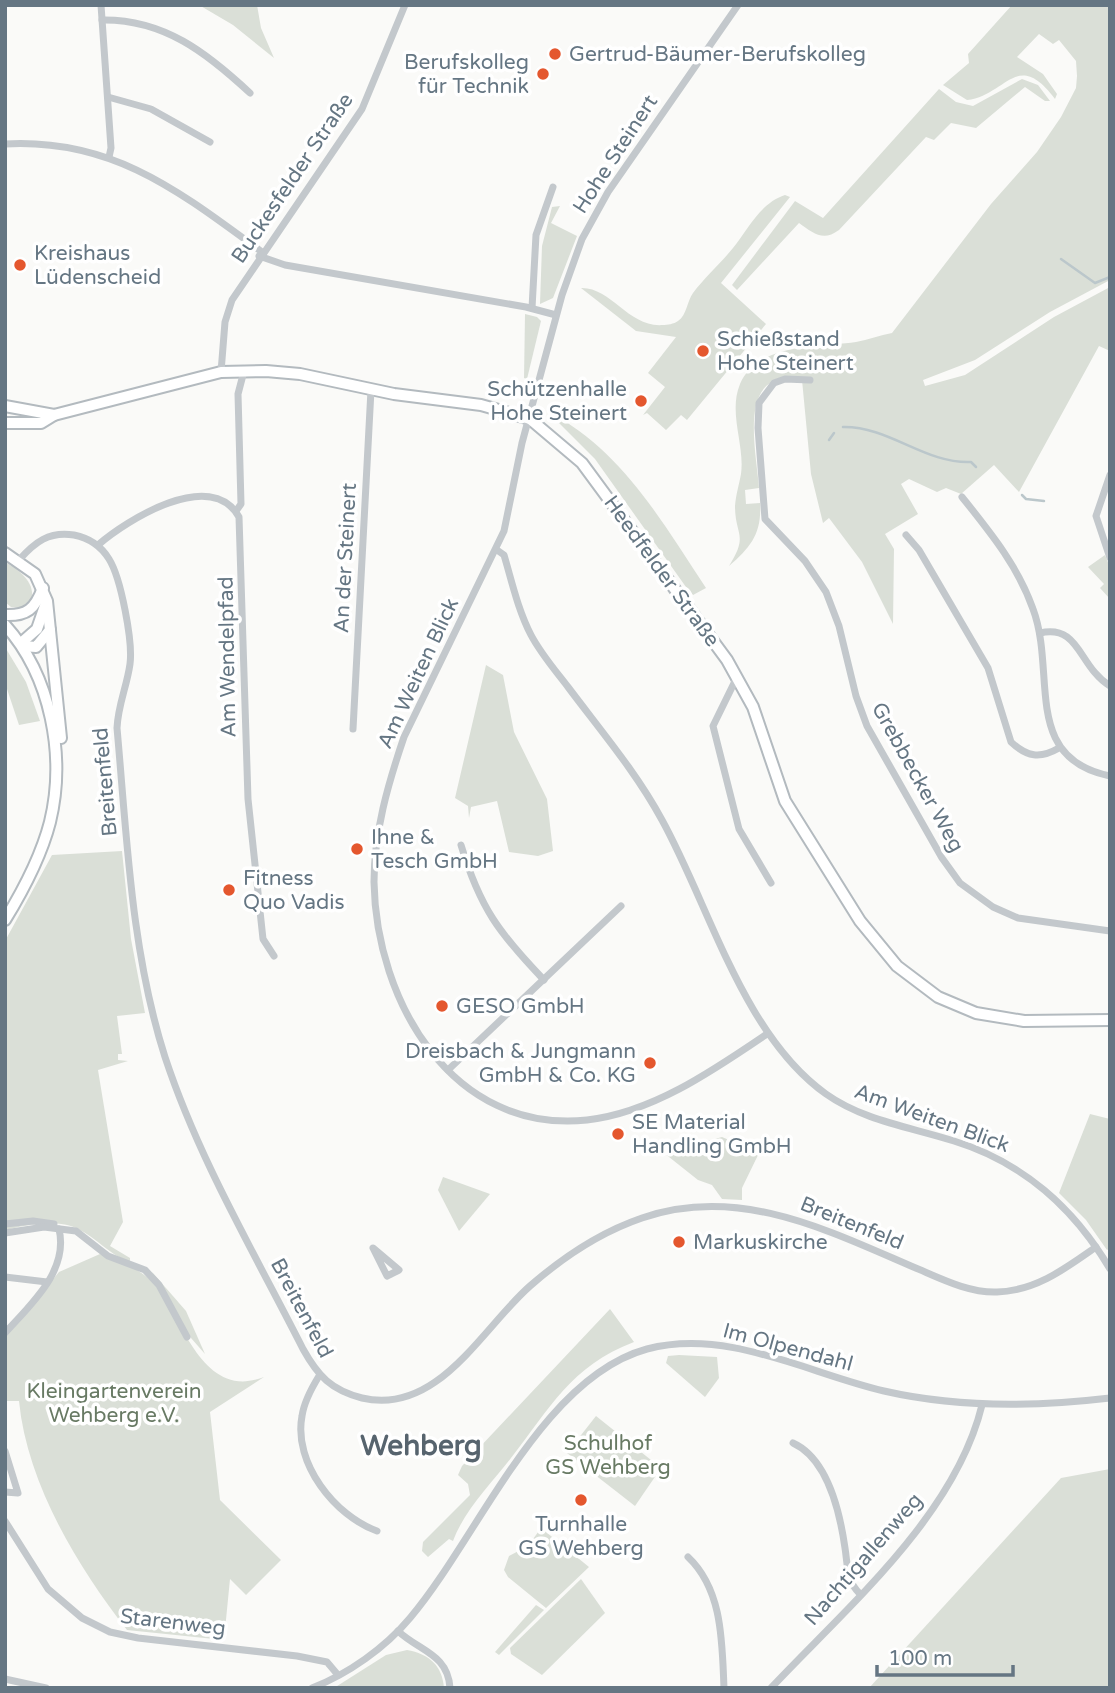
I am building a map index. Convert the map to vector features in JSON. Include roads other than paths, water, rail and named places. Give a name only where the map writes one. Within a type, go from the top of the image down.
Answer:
[{"type":"main road","name":"Heedfelder Straße","points":[[5,423],[41,423],[54,415],[221,372],[244,371],[300,374],[372,390],[481,405],[530,419],[582,463],[737,677],[753,707],[785,801],[860,921],[897,966],[937,997],[976,1013],[1024,1021],[1110,1020]]},
{"type":"main road","name":"Heedfelder Straße","points":[[5,406],[54,415]]},
{"type":"main road","points":[[5,553],[19,560],[35,574],[47,601],[63,761],[57,774]]},
{"type":"main road","points":[[5,615],[20,615],[32,610],[43,588]]},
{"type":"main road","points":[[22,645],[37,629],[47,601]]},
{"type":"main road","points":[[5,625],[22,645],[48,705],[57,774],[50,823],[38,858],[5,920]]},
{"type":"main road","points":[[22,645],[36,646],[50,630]]},
{"type":"street","points":[[101,5],[111,148],[108,157]]},
{"type":"street","name":"Buckesfelder Straße","points":[[221,372],[228,309],[260,254],[316,179],[362,109],[405,5]]},
{"type":"street","name":"Hohe Steinert","points":[[530,419],[556,316],[582,239],[608,192],[738,5]]},
{"type":"street","points":[[102,20],[133,20],[164,30],[210,58],[250,93]]},
{"type":"street","points":[[108,97],[151,109],[210,142]]},
{"type":"street","points":[[5,144],[55,145],[108,157],[163,181],[267,261],[532,308],[556,316]]},
{"type":"street","points":[[532,308],[537,228],[553,187]]},
{"type":"street","name":"Am Wendelpfad","points":[[244,371],[238,394],[241,504],[236,511],[241,523],[242,544],[248,799],[263,939],[274,956]]},
{"type":"street","name":"Grebbecker Weg","points":[[810,380],[785,379],[774,383],[759,403],[757,422],[765,519],[805,561],[826,592],[839,626],[856,696],[867,726],[942,858],[972,893],[1000,911],[1018,918],[1110,931]]},
{"type":"street","name":"An der Steinert","points":[[353,729],[372,390]]},
{"type":"street","name":"Am Weiten Blick","points":[[530,419],[520,450],[511,507],[497,550],[404,737],[384,803],[376,856],[375,904],[388,973],[419,1034],[448,1070],[473,1092],[518,1114],[553,1121],[614,1115],[652,1100],[727,1062],[767,1034]]},
{"type":"street","points":[[1110,475],[1096,516],[1110,558]]},
{"type":"street","points":[[19,560],[40,539],[60,534],[78,536],[98,545],[138,517],[193,497],[213,495],[236,511]]},
{"type":"street","points":[[961,497],[1017,571],[1040,633],[1051,731],[1059,748],[1079,766],[1110,776]]},
{"type":"street","points":[[906,535],[922,554],[979,650],[1011,742],[1023,752],[1035,756],[1043,756],[1059,748]]},
{"type":"street","name":"Breitenfeld","points":[[98,545],[109,559],[115,575],[130,644],[131,663],[119,703],[117,727],[138,938],[152,1009],[165,1056],[194,1134],[318,1376],[341,1392],[366,1399],[401,1396],[426,1388],[456,1366],[523,1293],[573,1253],[630,1223],[676,1209],[741,1206],[791,1217],[952,1283],[985,1292],[1033,1286],[1097,1247]]},
{"type":"street","name":"Am Weiten Blick","points":[[497,550],[504,555],[531,636],[613,744],[663,821],[767,1034],[797,1071],[837,1101],[878,1120],[964,1144],[1011,1165],[1065,1208],[1097,1247],[1110,1269]]},
{"type":"street","points":[[1040,633],[1057,631],[1069,636],[1091,672],[1110,686]]},
{"type":"street","points":[[737,677],[713,726],[738,829],[771,883]]},
{"type":"street","points":[[461,845],[472,881],[489,917],[544,981]]},
{"type":"street","points":[[448,1070],[621,906]]},
{"type":"street","points":[[5,1224],[33,1221],[56,1225],[59,1229],[61,1253],[47,1282],[5,1333]]},
{"type":"street","points":[[5,1233],[31,1227],[76,1231],[108,1256],[151,1275],[187,1337]]},
{"type":"street","points":[[5,1277],[47,1282]]},
{"type":"street","name":"Im Olpendahl","points":[[312,1688],[338,1675],[398,1631],[447,1570],[526,1450],[566,1400],[600,1372],[642,1351],[688,1342],[730,1346],[885,1391],[940,1401],[982,1405],[1053,1404],[1110,1398]]},
{"type":"street","points":[[318,1376],[301,1418],[301,1433],[308,1460],[320,1485],[335,1504],[363,1527],[377,1531]]},
{"type":"street","name":"Nachtigallenweg","points":[[771,1688],[908,1540],[945,1490],[968,1449],[982,1405]]},
{"type":"street","points":[[793,1443],[811,1457],[828,1486],[841,1530],[849,1584],[860,1594]]},
{"type":"street","points":[[5,1451],[18,1493],[5,1492]]},
{"type":"street","name":"Starenweg","points":[[5,1521],[48,1589],[82,1618],[110,1632],[138,1639],[297,1656],[327,1662],[338,1675]]},
{"type":"street","points":[[688,1557],[701,1571],[716,1608],[724,1688]]},
{"type":"street","points":[[398,1631],[439,1659],[449,1674],[450,1688]]},
{"type":"street","points":[[5,1679],[46,1688]]},
{"type":"waterway","points":[[1061,259],[1095,283],[1110,277]]},
{"type":"waterway","points":[[843,427],[876,432],[922,452],[954,461],[971,462],[976,467]]},
{"type":"waterway","points":[[829,440],[834,433]]},
{"type":"waterway","points":[[1022,495],[1026,499],[1044,501]]},
{"type":"place","name":"Gertrud-Bäumer-Berufskolleg","points":[[555,54]]},
{"type":"place","name":"Berufskolleg für Technik","points":[[543,74]]},
{"type":"place","name":"Kreishaus Lüdenscheid","points":[[20,265]]},
{"type":"place","name":"Schießstand Hohe Steinert","points":[[703,351]]},
{"type":"place","name":"Schützenhalle Hohe Steinert","points":[[641,401]]},
{"type":"place","name":"Ihne & Tesch GmbH","points":[[357,849]]},
{"type":"place","name":"Fitness Quo Vadis","points":[[229,890]]},
{"type":"place","name":"GESO GmbH","points":[[442,1006]]},
{"type":"place","name":"Dreisbach & Jungmann GmbH & Co. KG","points":[[650,1063]]},
{"type":"place","name":"SE Material Handling GmbH","points":[[618,1134]]},
{"type":"place","name":"Markuskirche","points":[[679,1242]]},
{"type":"place","name":"Turnhalle GS Wehberg","points":[[581,1500]]},
{"type":"district","name":"Wehberg","points":[[421,1445]]},
{"type":"park label","name":"Kleingartenverein Wehberg e.V.","points":[[114,1403]]},
{"type":"park label","name":"Schulhof GS Wehberg","points":[[608,1455]]}]
